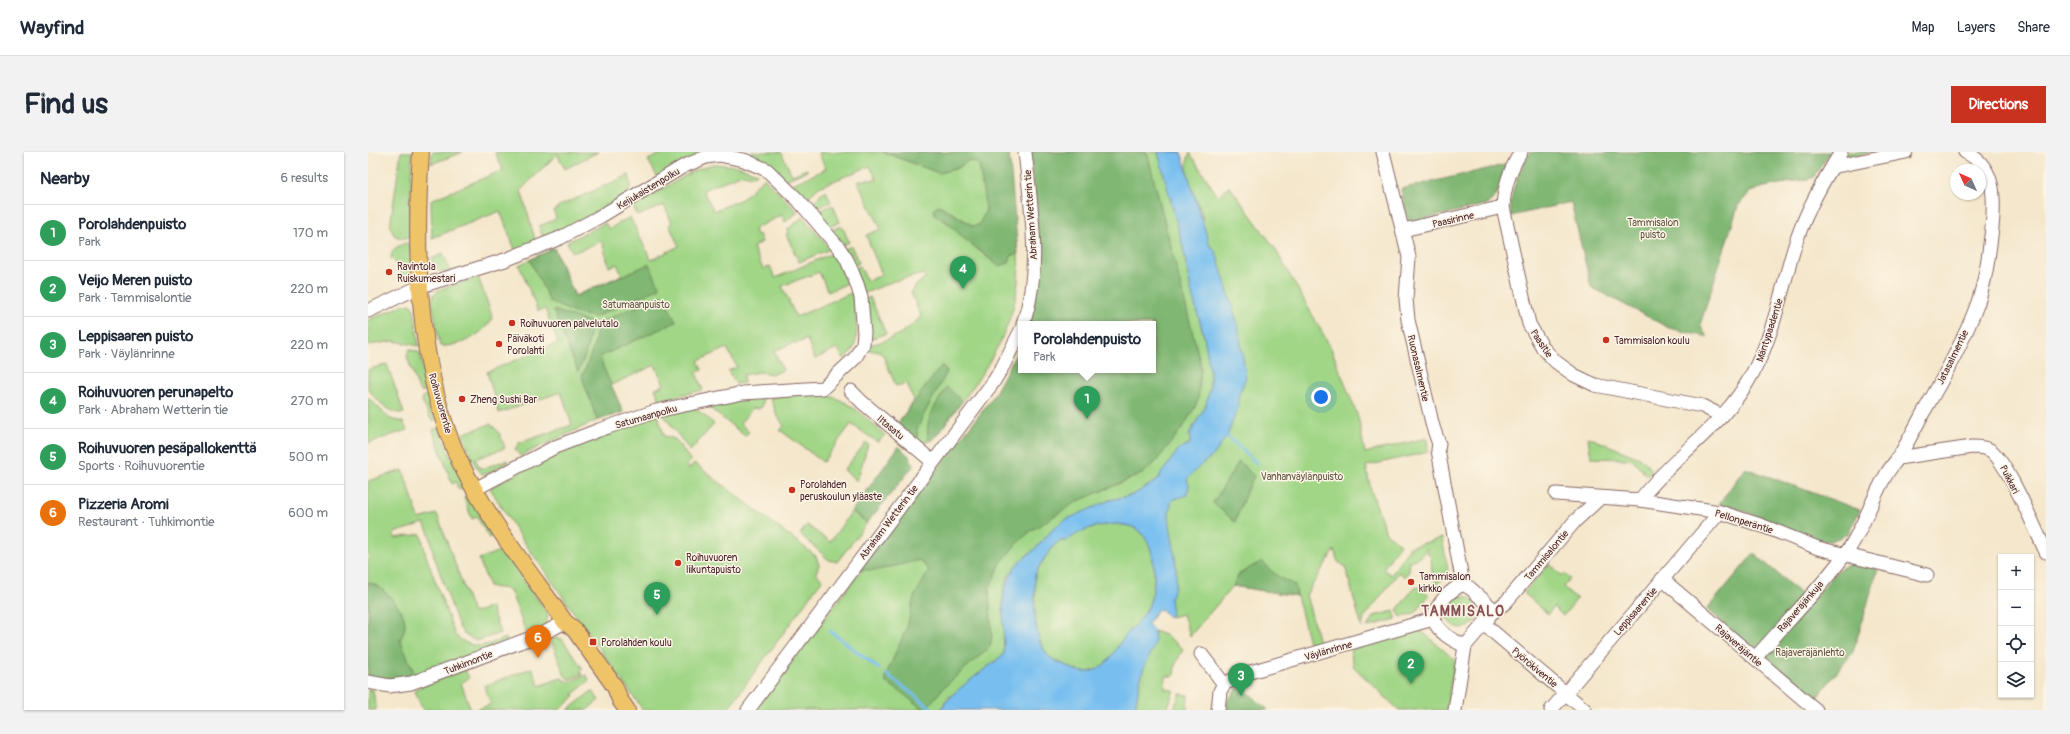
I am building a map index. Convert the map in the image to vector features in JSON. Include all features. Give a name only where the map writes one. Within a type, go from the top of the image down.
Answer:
[{"type":"main road","name":"Roihuvuorentie","points":[[421,152],[418,213],[421,286],[427,344],[436,392],[460,462],[504,537],[566,622],[567,633],[609,692],[623,705]]},
{"type":"street","name":"Abraham Wetterin tie","points":[[1024,321],[1031,293],[1034,265],[1025,152]]},
{"type":"street","name":"Ruonasalmentie","points":[[1383,152],[1410,263],[1406,299],[1408,320],[1433,427],[1440,444],[1438,450],[1463,584]]},
{"type":"street","name":"Paasitie","points":[[1521,152],[1509,174],[1504,194],[1503,207],[1529,324],[1543,348],[1556,362],[1574,375],[1591,384],[1702,406],[1722,416]]},
{"type":"street","name":"Mäntypaadentie","points":[[1640,500],[1650,486],[1722,416],[1742,391],[1765,347],[1803,222],[1812,200],[1841,152]]},
{"type":"street","name":"Jatasalmentie","points":[[1846,554],[1854,541],[1885,476],[1898,458],[1961,342],[1982,290],[1991,232],[1994,195],[1991,178],[1987,171],[1976,159],[1965,152]]},
{"type":"street","points":[[1832,167],[1897,153]]},
{"type":"street","name":"Keijukaistenpolku","points":[[421,286],[505,260],[560,238],[694,162],[719,155],[733,156],[757,164],[780,182],[839,248],[852,271],[861,297],[864,333],[863,344],[855,358],[828,384]]},
{"type":"street","name":"Paasirinne","points":[[1403,230],[1503,207]]},
{"type":"street","points":[[368,311],[421,286]]},
{"type":"street","name":"Abraham Wetterin tie","points":[[748,710],[1004,366],[1018,336]]},
{"type":"street","name":"Satumaanpolku","points":[[475,489],[555,447],[652,412],[743,393],[820,388],[828,384]]},
{"type":"street","name":"Iltasatu","points":[[851,391],[933,462]]},
{"type":"street","name":"Puikkari","points":[[1898,458],[1972,447],[1983,447],[1990,451],[2004,466],[2046,552]]},
{"type":"street","name":"Pellonperäntie","points":[[1556,494],[1640,500],[1720,512],[1763,526],[1818,548],[1927,575]]},
{"type":"street","name":"Tammisalontie","points":[[1492,613],[1506,602],[1575,521],[1600,498]]},
{"type":"street","name":"Leppisaarentie","points":[[1551,710],[1720,512]]},
{"type":"street","name":"Rajaveräjänkuja","points":[[1754,658],[1846,554]]},
{"type":"street","name":"Rajaveräjäntie","points":[[1662,579],[1816,710]]},
{"type":"street","points":[[1454,710],[1465,646],[1492,613],[1492,608],[1470,588],[1463,584],[1452,591],[1443,601],[1434,613],[1433,619],[1438,628],[1452,640],[1465,646]]},
{"type":"street","name":"Väylänrinne","points":[[1224,684],[1247,673],[1433,619]]},
{"type":"street","name":"Tuhkimontie","points":[[368,682],[390,686],[411,684],[539,635],[566,622]]},
{"type":"street","name":"Pyörökiventie","points":[[1484,624],[1585,710]]},
{"type":"street","points":[[1201,654],[1224,684],[1220,691],[1218,710]]},
{"type":"green space","points":[[401,152],[412,152],[410,213],[411,238],[400,238],[394,235],[390,226]]},
{"type":"green space","points":[[432,152],[463,152],[431,164]]},
{"type":"green space","points":[[495,152],[598,152],[565,169],[557,154],[521,190],[536,243],[516,252],[500,211],[432,238],[431,200],[503,170]]},
{"type":"green space","points":[[665,152],[730,152],[658,178],[648,160]]},
{"type":"green space","points":[[751,152],[781,152],[792,175],[807,169],[807,171],[783,181],[749,157]]},
{"type":"green space","points":[[818,152],[883,152],[939,173],[958,168],[969,160],[979,164],[986,210],[979,225],[973,226],[950,211],[935,215],[952,226],[983,254],[999,266],[1011,255],[1018,254],[1018,281],[1013,306],[1005,331],[994,354],[980,377],[933,440],[918,443],[895,427],[914,401],[907,383],[896,386],[883,355],[879,352],[864,349],[865,346],[896,336],[909,328],[921,316],[911,293],[917,284],[926,278],[924,274],[894,281],[863,294],[854,269],[860,266],[867,281],[882,275],[866,235],[881,229],[858,182],[863,180],[877,180],[870,166],[819,187],[804,201],[788,186],[826,169]]},
{"type":"green space","points":[[883,152],[1009,152],[1018,254],[1011,255],[1009,263],[999,266],[962,237],[949,223],[935,215],[934,208],[939,205],[973,226],[979,225],[986,210],[979,164],[969,160],[958,168],[939,173]]},
{"type":"green space","points":[[1030,152],[1158,152],[1183,247],[1191,291],[1204,336],[1210,370],[1210,387],[1206,405],[1190,433],[1190,443],[1179,449],[1156,481],[1133,495],[1110,500],[1055,527],[1034,550],[1025,557],[1008,577],[1004,590],[1004,654],[947,699],[940,710],[755,710],[993,397],[1018,351],[1018,373],[1156,373],[1156,321],[1031,321],[1040,272],[1040,252]]},
{"type":"green space","points":[[1030,152],[1147,152],[1200,362],[1201,368],[1198,400],[1183,427],[1155,463],[1142,474],[1078,501],[1032,530],[1016,544],[1001,563],[989,589],[992,636],[990,647],[944,687],[925,710],[897,689],[886,683],[885,677],[907,627],[914,597],[929,571],[920,560],[878,570],[859,570],[993,397],[1018,351],[1018,373],[1156,373],[1156,321],[1031,321],[1040,272],[1040,252]]},
{"type":"green space","name":"Tammisalon puisto","points":[[1531,152],[1595,152],[1605,154],[1607,152],[1830,152],[1813,178],[1764,187],[1750,192],[1738,206],[1700,325],[1707,337],[1669,328],[1591,287],[1571,202],[1511,216],[1513,191]]},
{"type":"green space","points":[[1847,152],[1876,152],[1844,158]]},
{"type":"green space","name":"Vanhanväylänpuisto","points":[[1190,153],[1218,197],[1229,186],[1274,247],[1331,348],[1358,417],[1365,453],[1427,438],[1428,452],[1366,466],[1371,490],[1386,533],[1400,544],[1383,569],[1391,575],[1410,547],[1442,538],[1448,570],[1437,585],[1434,583],[1437,577],[1432,574],[1431,557],[1428,554],[1427,548],[1420,557],[1410,561],[1409,571],[1405,577],[1399,572],[1364,618],[1362,628],[1345,566],[1338,562],[1334,550],[1306,595],[1319,642],[1310,646],[1297,596],[1233,586],[1190,636],[1183,614],[1171,617],[1164,509],[1218,432],[1202,214],[1188,175],[1187,168]]},
{"type":"green space","name":"Satumaanpuisto","points":[[713,164],[737,166],[757,173],[753,176],[742,174],[703,190],[714,211],[742,199],[764,178],[798,212],[785,222],[782,215],[754,229],[756,235],[759,234],[762,242],[753,247],[763,269],[770,266],[775,278],[833,253],[848,283],[828,292],[819,272],[782,286],[796,317],[851,293],[857,327],[856,341],[853,349],[844,359],[837,348],[815,359],[807,339],[796,344],[795,342],[774,351],[783,370],[774,374],[759,372],[743,375],[744,383],[736,384],[728,371],[737,367],[727,348],[698,361],[702,370],[696,373],[703,390],[660,400],[655,389],[664,385],[655,365],[611,385],[623,412],[593,422],[520,456],[515,449],[519,443],[572,425],[561,392],[499,413],[487,372],[558,343],[545,309],[538,311],[519,265],[554,248],[575,296],[622,275],[617,264],[609,267],[602,241],[573,253],[567,242],[605,223],[609,229],[630,217],[651,260],[679,246],[669,225],[672,223],[664,205],[638,216],[633,207],[693,171]]},
{"type":"green space","points":[[1508,164],[1496,196],[1488,204],[1411,222],[1408,219],[1401,189]]},
{"type":"green space","points":[[629,175],[631,186],[626,197],[544,240],[539,226],[556,219],[554,211],[558,209],[557,207]]},
{"type":"green space","points":[[826,191],[831,202],[812,210],[810,209],[819,196]]},
{"type":"green space","points":[[833,205],[840,222],[828,228],[814,213]]},
{"type":"green space","points":[[803,217],[830,249],[799,262],[786,234],[788,233],[787,230]]},
{"type":"green space","points":[[842,226],[849,242],[841,246],[830,231]]},
{"type":"green space","points":[[406,243],[411,244],[412,272],[403,279],[394,260],[391,259],[391,256],[395,248]]},
{"type":"green space","points":[[851,246],[859,263],[853,266],[843,250]]},
{"type":"green space","points":[[554,248],[575,296],[649,264],[660,288],[595,317],[574,313],[550,302],[530,260]]},
{"type":"green space","points":[[443,253],[451,272],[441,272],[433,266],[432,259]]},
{"type":"green space","points":[[478,277],[493,318],[483,330],[470,339],[448,346],[440,346],[432,301],[434,294],[438,290]]},
{"type":"green space","points":[[663,295],[676,322],[599,357],[623,412],[597,420],[582,377],[594,346],[598,323]]},
{"type":"green space","points":[[870,297],[886,334],[867,340],[864,300]]},
{"type":"green space","points":[[410,304],[414,309],[419,346],[394,341],[368,345],[368,320],[404,305]]},
{"type":"green space","points":[[553,310],[593,323],[585,356],[578,372]]},
{"type":"green space","points":[[409,349],[420,353],[427,390],[421,392],[419,390],[407,357]]},
{"type":"green space","points":[[387,364],[404,413],[394,412],[384,406],[368,389],[368,370]]},
{"type":"green space","points":[[942,365],[947,372],[917,430],[918,443],[895,427]]},
{"type":"green space","points":[[947,387],[962,401],[933,440],[929,441],[929,419]]},
{"type":"green space","points":[[815,394],[826,395],[845,402],[885,435],[878,442],[851,424],[823,462],[780,430],[784,426],[777,415],[770,397]]},
{"type":"green space","points":[[428,395],[436,419],[434,421],[430,418],[422,401],[423,396]]},
{"type":"green space","points":[[368,397],[390,419],[403,422],[407,430],[368,443]]},
{"type":"green space","points":[[763,397],[762,407],[758,409],[753,408],[740,423],[749,432],[745,436],[706,405]]},
{"type":"green space","points":[[694,407],[714,424],[690,451],[663,414]]},
{"type":"green space","name":"Roihuvuoren liikuntapuisto","points":[[658,415],[664,436],[675,439],[691,461],[686,467],[689,469],[694,463],[816,556],[819,565],[816,573],[822,580],[727,710],[643,710],[517,532],[490,488],[565,448]]},
{"type":"green space","points":[[490,424],[500,434],[505,448],[475,459],[480,468],[507,460],[508,462],[489,473],[482,474],[475,465],[462,434]]},
{"type":"green space","points":[[438,427],[464,487],[461,490],[458,489],[456,482],[452,484],[433,430]]},
{"type":"green space","points":[[1588,437],[1642,459],[1652,471],[1647,476],[1635,462],[1630,459],[1591,458]]},
{"type":"green space","points":[[866,442],[868,444],[857,481],[844,470]]},
{"type":"green space","points":[[899,446],[909,456],[914,465],[867,523],[852,511]]},
{"type":"green space","points":[[1239,461],[1254,476],[1246,492],[1235,522],[1213,503]]},
{"type":"green space","points":[[1745,468],[1860,510],[1848,534],[1831,541],[1822,541],[1741,510],[1719,504]]},
{"type":"green space","points":[[403,470],[419,519],[437,514],[473,613],[491,607],[500,633],[477,641],[466,636],[459,627],[434,556],[430,536],[424,523],[394,533],[395,538],[421,534],[426,556],[455,635],[461,640],[479,646],[506,638],[507,642],[410,679],[368,677],[368,481]]},
{"type":"green space","points":[[469,496],[493,535],[489,538],[477,517],[472,519],[464,498]]},
{"type":"green space","points":[[852,511],[867,523],[837,562],[829,560],[800,534],[807,525],[830,542]]},
{"type":"green space","points":[[1118,524],[1133,527],[1141,532],[1147,541],[1154,563],[1151,598],[1142,617],[1104,665],[1088,672],[1078,671],[1052,659],[1046,653],[1038,637],[1035,617],[1035,575],[1053,547],[1059,541],[1066,541],[1090,528]]},
{"type":"green space","points":[[502,550],[548,614],[546,626],[529,633],[526,632],[510,590],[489,586],[479,559]]},
{"type":"green space","points":[[1754,553],[1804,597],[1757,652],[1707,609]]},
{"type":"green space","points":[[1262,561],[1277,575],[1295,585],[1297,596],[1233,586],[1239,574]]},
{"type":"green space","name":"Rajaveräjänlehto","points":[[1856,562],[1878,569],[1853,652],[1815,700],[1765,659],[1764,655],[1839,569]]},
{"type":"green space","points":[[1549,564],[1561,575],[1565,574],[1570,579],[1563,587],[1577,599],[1563,616],[1554,607],[1548,614],[1524,593]]},
{"type":"green space","points":[[368,582],[374,584],[386,593],[402,612],[405,625],[400,640],[416,677],[396,681],[368,677]]},
{"type":"green space","points":[[1421,587],[1429,595],[1415,613],[1401,617],[1397,610],[1414,588]]},
{"type":"green space","points":[[1459,596],[1465,596],[1474,600],[1478,612],[1474,624],[1465,628],[1459,628],[1450,624],[1446,615],[1446,609],[1450,600]]},
{"type":"green space","points":[[1394,611],[1396,619],[1367,627],[1374,616]]},
{"type":"green space","points":[[1420,630],[1455,660],[1446,710],[1399,710],[1354,667],[1350,650]]},
{"type":"green space","points":[[1154,631],[1167,636],[1183,649],[1175,665],[1174,676],[1166,676],[1165,689],[1174,690],[1167,710],[1135,710],[1138,690],[1145,664],[1153,648]]},
{"type":"green space","points":[[554,638],[562,639],[583,669],[580,671],[582,675],[568,679],[565,676],[551,640]]},
{"type":"green space","points":[[532,668],[539,686],[561,678],[569,682],[587,675],[589,681],[573,694],[574,697],[559,710],[476,710],[491,704],[484,686]]},
{"type":"green space","points":[[465,670],[469,678],[461,683],[471,710],[423,710],[415,691],[417,688]]},
{"type":"green space","points":[[1240,685],[1268,710],[1224,710],[1228,700]]},
{"type":"green space","points":[[368,689],[373,690],[376,710],[368,710]]},
{"type":"green space","points":[[592,691],[599,700],[587,710],[568,710]]},
{"type":"green space","points":[[1180,694],[1188,695],[1187,710],[1173,710]]},
{"type":"water","points":[[1158,152],[1181,152],[1210,246],[1215,250],[1238,325],[1246,377],[1238,397],[1238,408],[1227,436],[1213,456],[1203,463],[1187,479],[1189,485],[1187,495],[1172,500],[1169,515],[1175,558],[1176,581],[1170,598],[1172,615],[1169,617],[1163,611],[1157,610],[1148,624],[1153,630],[1155,641],[1154,647],[1143,670],[1135,710],[940,710],[946,701],[962,687],[1004,654],[1004,590],[1015,566],[1034,550],[1055,527],[1065,520],[1110,500],[1133,495],[1156,481],[1179,449],[1190,444],[1190,433],[1206,405],[1210,387],[1210,370],[1204,336],[1191,291],[1183,247]],"holes":[[[1118,524],[1133,527],[1141,533],[1147,541],[1154,563],[1151,598],[1142,617],[1104,665],[1088,672],[1078,671],[1052,659],[1046,653],[1038,637],[1035,617],[1035,575],[1053,547],[1059,541],[1066,541],[1090,528]]]},
{"type":"waterway","points":[[1227,436],[1257,463]]},
{"type":"waterway","points":[[830,631],[879,669]]},
{"type":"waterway","points":[[886,674],[934,710]]},
{"type":"place","name":"Ravintola Ruiskumestari","points":[[389,272]]},
{"type":"place","name":"Roihuvuoren perunapelto","points":[[963,289]]},
{"type":"place","name":"Roihuvuoren palvelutalo","points":[[512,323]]},
{"type":"place","name":"Tammisalon koulu","points":[[1606,340]]},
{"type":"place","name":"Päiväkoti Porolahti","points":[[499,344]]},
{"type":"place","name":"Zheng Sushi Bar","points":[[462,399]]},
{"type":"place","name":"Porolahdenpuisto","points":[[1087,419]]},
{"type":"place","name":"Porolahden peruskoulun yläaste","points":[[792,490]]},
{"type":"place","name":"Roihuvuoren liikuntapuisto","points":[[678,563]]},
{"type":"place","name":"Tammisalon kirkko","points":[[1411,582]]},
{"type":"place","name":"Roihuvuoren pesäpallokenttä","points":[[657,615]]},
{"type":"place","name":"Porolahden koulu","points":[[593,642]]},
{"type":"place","name":"Pizzeria Aromi","points":[[538,658]]},
{"type":"place","name":"Veijo Meren puisto","points":[[1411,684]]},
{"type":"place","name":"Leppisaaren puisto","points":[[1241,696]]},
{"type":"district","name":"TAMMISALO","points":[[1463,611]]}]
